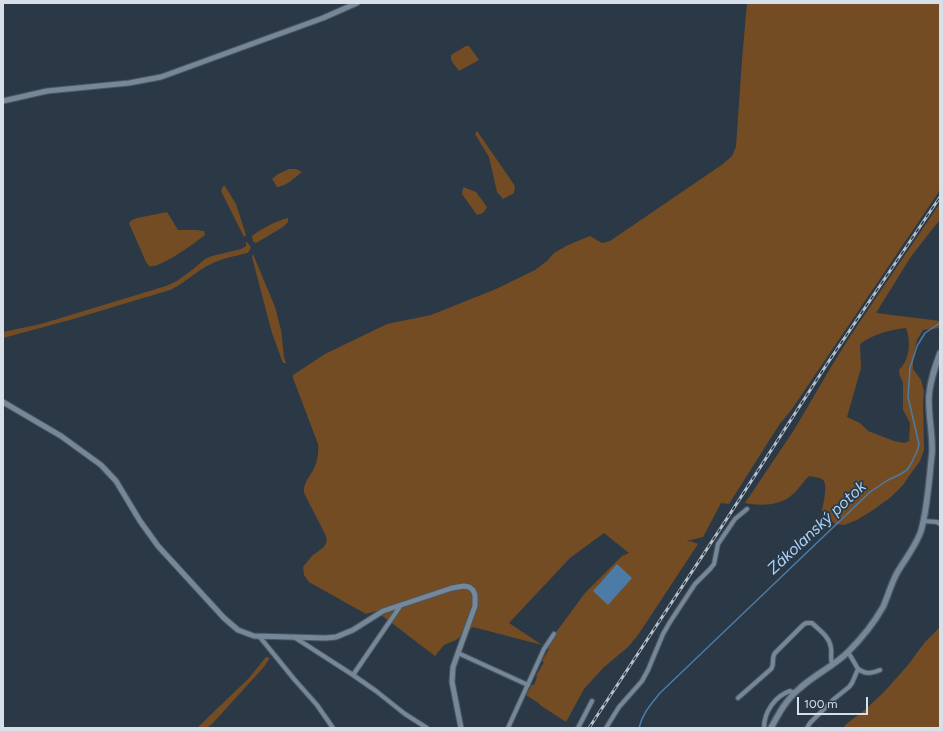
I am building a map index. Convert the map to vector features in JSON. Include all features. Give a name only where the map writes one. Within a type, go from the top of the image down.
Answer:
[{"type":"main road","points":[[771,728],[783,707],[794,693],[848,652],[863,634],[880,612],[896,575],[916,542],[923,521],[932,453],[929,410],[930,388],[932,376],[940,353]]},
{"type":"street","points":[[3,102],[47,91],[129,83],[161,77],[324,18],[357,3]]},
{"type":"street","points":[[3,402],[61,436],[101,464],[116,481],[140,521],[158,546],[224,618],[238,630],[246,634],[259,636],[336,637],[346,633],[383,611],[452,588],[464,586],[471,588],[475,595],[475,606],[458,653],[452,682],[461,728]]},
{"type":"street","points":[[606,728],[619,707],[642,680],[648,670],[663,634],[691,590],[698,580],[714,564],[718,544],[735,519],[747,510]]},
{"type":"street","points":[[923,521],[937,522],[940,524]]},
{"type":"street","points":[[353,675],[401,605]]},
{"type":"street","points":[[738,698],[771,669],[773,666],[773,655],[806,623],[812,623],[829,640],[831,646],[832,664]]},
{"type":"street","points":[[508,728],[544,649],[554,634]]},
{"type":"street","points":[[259,636],[294,679],[317,704],[333,728]]},
{"type":"street","points":[[294,636],[353,675],[405,714],[427,728]]},
{"type":"street","points":[[848,652],[858,669],[863,672],[873,673],[880,670]]},
{"type":"street","points":[[458,653],[528,685]]},
{"type":"street","points":[[807,728],[810,723],[834,699],[849,687],[858,669]]},
{"type":"street","points":[[764,728],[766,715],[773,703],[785,693],[790,691],[794,693]]},
{"type":"street","points":[[578,728],[592,701]]},
{"type":"shaded area","points":[[747,3],[940,3],[940,190],[792,409],[779,425],[729,504],[721,503],[703,537],[687,541],[698,544],[638,635],[628,647],[603,668],[584,689],[566,722],[526,695],[532,685],[534,685],[536,676],[544,662],[542,661],[549,649],[547,648],[551,639],[585,593],[622,556],[629,553],[604,533],[570,558],[509,623],[542,645],[473,627],[456,640],[444,645],[435,656],[376,611],[366,614],[309,582],[304,575],[303,567],[312,556],[324,547],[327,541],[325,534],[304,493],[305,484],[314,469],[318,455],[318,444],[293,375],[325,354],[387,324],[431,315],[496,289],[535,270],[547,261],[554,253],[568,245],[590,236],[602,243],[610,241],[723,164],[732,156],[736,147]]},
{"type":"shaded area","points":[[466,46],[469,46],[479,60],[459,71],[451,60],[451,55]]},
{"type":"shaded area","points":[[477,131],[515,186],[514,193],[503,199],[497,192],[489,157],[475,134]]},
{"type":"shaded area","points":[[289,169],[296,169],[302,172],[287,183],[277,187],[272,179],[278,174]]},
{"type":"shaded area","points":[[223,186],[225,186],[236,204],[246,235],[244,237],[221,191]]},
{"type":"shaded area","points":[[463,187],[476,192],[487,207],[483,213],[477,215],[462,194]]},
{"type":"shaded area","points":[[940,203],[940,220],[910,258],[876,313],[940,321],[940,328],[923,330],[917,340],[913,357],[913,369],[921,380],[924,391],[924,450],[920,461],[903,485],[891,497],[857,520],[844,525],[835,524],[822,511],[825,485],[822,479],[817,477],[809,476],[794,493],[782,501],[763,505],[745,503],[794,430],[851,335]],"holes":[[[906,328],[909,345],[908,354],[905,362],[899,370],[903,383],[903,410],[910,423],[909,441],[904,443],[894,441],[868,431],[860,423],[847,417],[861,368],[860,344],[876,335]]]},
{"type":"shaded area","points":[[167,212],[178,230],[204,231],[205,235],[169,259],[154,266],[149,266],[129,223],[137,218]]},
{"type":"shaded area","points":[[288,218],[288,222],[283,227],[256,243],[253,241],[252,236],[261,230]]},
{"type":"shaded area","points":[[246,241],[251,247],[248,253],[215,262],[170,290],[70,320],[3,338],[3,332],[41,324],[166,286],[177,281],[205,259],[241,249],[246,246]]},
{"type":"shaded area","points":[[253,254],[275,307],[281,330],[286,363],[283,363],[272,333],[252,257]]},
{"type":"shaded area","points":[[940,627],[940,728],[844,728],[845,725],[866,709],[884,692],[908,665],[925,642]]},
{"type":"shaded area","points":[[266,657],[270,658],[263,668],[213,723],[207,728],[197,728],[249,678]]},
{"type":"water","points":[[617,564],[632,578],[608,605],[593,591]]},
{"type":"waterway","name":"Zákolanský potok","points":[[639,728],[640,723],[650,705],[660,693],[870,492],[907,470],[919,444],[908,397],[910,368],[917,346],[925,333],[940,323]]},
{"type":"railway","points":[[589,728],[827,364],[940,197]]}]
